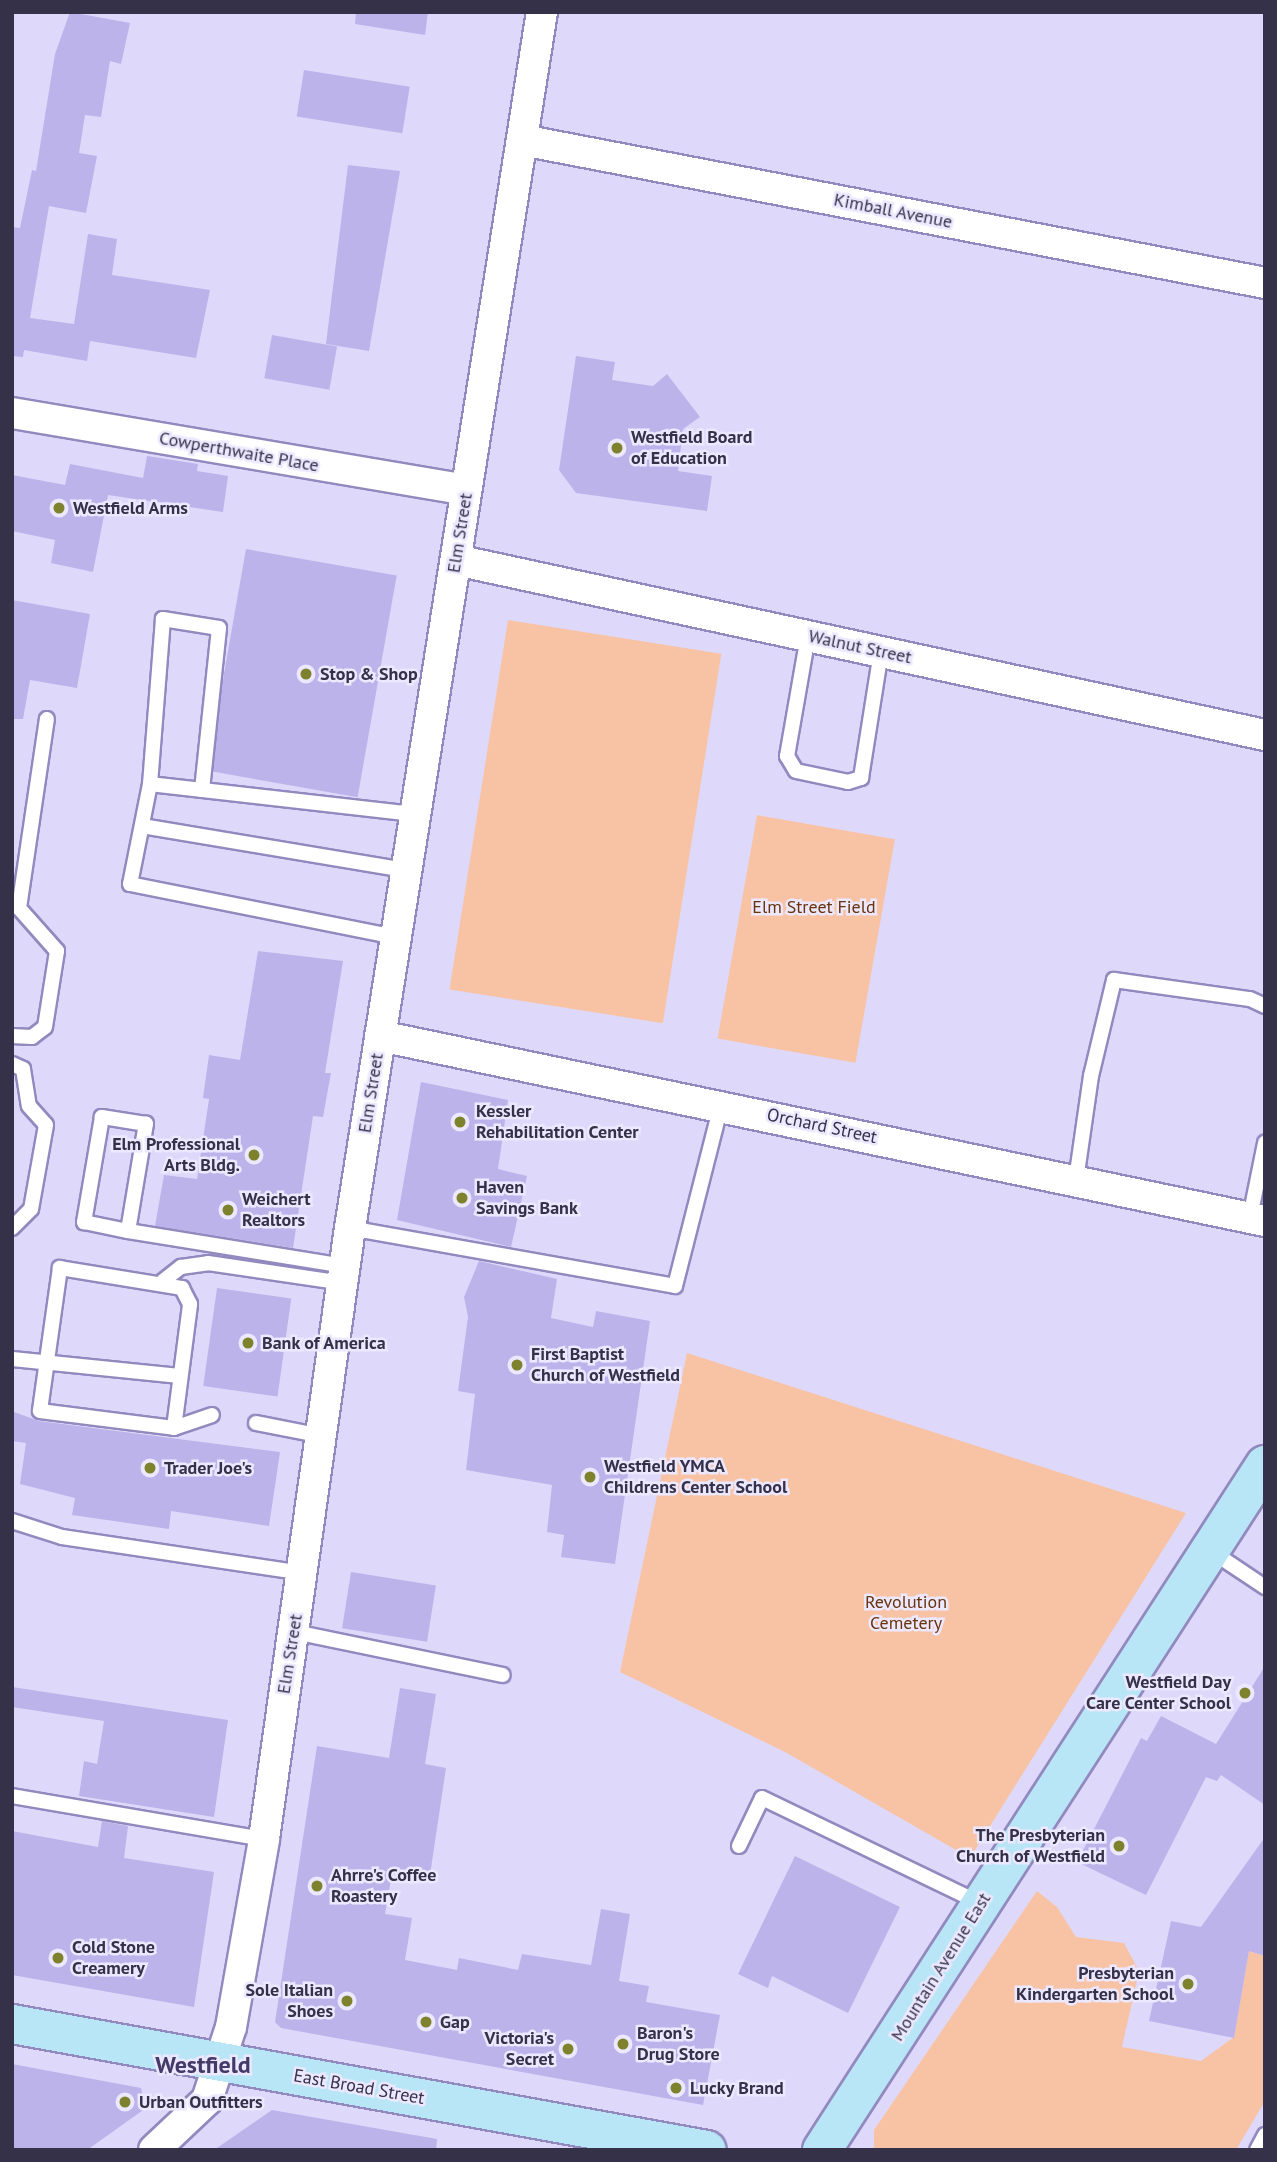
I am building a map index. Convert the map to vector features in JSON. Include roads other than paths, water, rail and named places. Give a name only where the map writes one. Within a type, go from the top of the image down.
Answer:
[{"type":"street","name":"Elm Street","points":[[154,2150],[206,2100],[222,2064],[264,1839],[350,1228],[542,12]]},
{"type":"street","name":"Kimball Avenue","points":[[522,140],[1265,283]]},
{"type":"street","name":"Cowperthwaite Place","points":[[12,413],[466,490]]},
{"type":"street","name":"Walnut Street","points":[[456,560],[1265,735]]},
{"type":"street","name":"Orchard Street","points":[[380,1036],[722,1105],[1257,1219]]},
{"type":"street","name":"Mountain Avenue East","points":[[822,2150],[1265,1465]]},
{"type":"street","name":"East Broad Street","points":[[12,2024],[222,2064],[577,2138],[707,2150]]},
{"type":"lane","points":[[202,790],[219,628],[163,619],[150,784],[130,884],[396,937]]},
{"type":"lane","points":[[808,636],[787,755],[796,771],[848,782],[861,778],[881,652]]},
{"type":"lane","points":[[12,1036],[32,1037],[45,1027],[57,951],[19,908],[47,719]]},
{"type":"lane","points":[[150,784],[415,814]]},
{"type":"lane","points":[[142,826],[406,870]]},
{"type":"lane","points":[[1076,1180],[1091,1076],[1114,980],[1250,999],[1265,1006]]},
{"type":"lane","points":[[12,1064],[23,1069],[29,1106],[46,1125],[31,1209],[12,1228]]},
{"type":"lane","points":[[350,1228],[676,1286],[722,1105]]},
{"type":"lane","points":[[128,1231],[146,1124],[102,1117],[85,1222],[128,1231],[344,1275]]},
{"type":"lane","points":[[1257,1219],[1265,1143]]},
{"type":"lane","points":[[163,1281],[181,1267],[208,1263],[344,1275]]},
{"type":"lane","points":[[174,1428],[190,1304],[181,1288],[163,1281],[60,1268],[40,1411],[174,1428],[212,1415]]},
{"type":"lane","points":[[12,1359],[47,1359],[180,1376]]},
{"type":"lane","points":[[256,1423],[322,1436]]},
{"type":"lane","points":[[12,1521],[62,1536],[302,1573]]},
{"type":"lane","points":[[1210,1550],[1265,1587]]},
{"type":"lane","points":[[295,1633],[503,1675]]},
{"type":"lane","points":[[12,1796],[264,1839]]},
{"type":"lane","points":[[739,1846],[762,1798],[981,1903]]},
{"type":"lane","points":[[1257,2150],[1265,2135]]},
{"type":"place","name":"Westfield Board of Education","points":[[617,448]]},
{"type":"place","name":"Westfield Arms","points":[[59,508]]},
{"type":"place","name":"Stop & Shop","points":[[306,674]]},
{"type":"place","name":"Kessler Rehabilitation Center","points":[[460,1122]]},
{"type":"place","name":"Elm Professional Arts Bldg.","points":[[254,1155]]},
{"type":"place","name":"Haven Savings Bank","points":[[462,1198]]},
{"type":"place","name":"Weichert Realtors","points":[[228,1210]]},
{"type":"place","name":"Bank of America","points":[[248,1343]]},
{"type":"place","name":"First Baptist Church of Westfield","points":[[517,1365]]},
{"type":"place","name":"Trader Joe's","points":[[150,1468]]},
{"type":"place","name":"Westfield YMCA Childrens Center School","points":[[590,1477]]},
{"type":"place","name":"Westfield Day Care Center School","points":[[1245,1693]]},
{"type":"place","name":"The Presbyterian Church of Westfield","points":[[1119,1846]]},
{"type":"place","name":"Ahrre's Coffee Roastery","points":[[317,1886]]},
{"type":"place","name":"Cold Stone Creamery","points":[[58,1958]]},
{"type":"place","name":"Presbyterian Kindergarten School","points":[[1188,1984]]},
{"type":"place","name":"Sole Italian Shoes","points":[[347,2001]]},
{"type":"place","name":"Gap","points":[[426,2022]]},
{"type":"place","name":"Baron's Drug Store","points":[[623,2044]]},
{"type":"place","name":"Victoria's Secret","points":[[568,2049]]},
{"type":"place","name":"Lucky Brand","points":[[676,2088]]},
{"type":"place","name":"Urban Outfitters","points":[[125,2102]]},
{"type":"district","name":"Westfield","points":[[203,2065]]},
{"type":"park label","name":"Elm Street Field","points":[[814,907]]},
{"type":"park label","name":"Revolution Cemetery","points":[[906,1613]]}]
